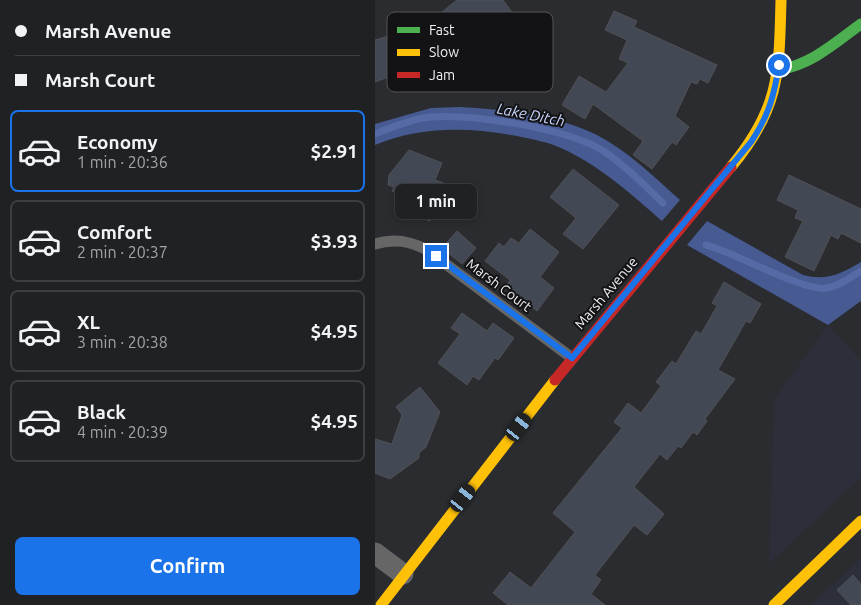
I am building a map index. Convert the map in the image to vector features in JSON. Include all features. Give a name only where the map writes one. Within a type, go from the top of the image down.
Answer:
[{"type":"street","name":"Marsh Avenue","points":[[381,605],[403,574],[572,358],[751,142],[765,121],[775,93],[778,70],[781,0]]},
{"type":"street","points":[[778,70],[788,70],[809,61],[861,24]]},
{"type":"street","points":[[775,605],[861,521]]},
{"type":"street","points":[[375,553],[403,574]]},
{"type":"lane","name":"Marsh Court","points":[[375,244],[383,241],[406,242],[413,243],[427,250],[572,358]]},
{"type":"lane","points":[[851,530],[861,541]]},
{"type":"shaded area","points":[[460,107],[529,114],[579,127],[607,140],[639,164],[680,200],[662,221],[614,181],[575,155],[556,146],[517,136],[463,130],[427,131],[410,134],[375,145],[375,124],[431,108]]},
{"type":"shaded area","points":[[707,221],[803,275],[827,277],[847,270],[861,262],[861,301],[828,325],[687,245]]},
{"type":"shaded area","points":[[828,325],[861,361],[861,478],[769,563],[774,400]]},
{"type":"shaded area","points":[[861,558],[861,605],[811,605]]},
{"type":"building","points":[[457,0],[503,0],[512,12],[442,12]]},
{"type":"building","points":[[614,11],[637,21],[634,27],[717,65],[708,83],[700,79],[697,84],[691,82],[675,116],[689,127],[676,145],[672,142],[652,169],[633,155],[643,141],[593,104],[585,119],[562,105],[579,76],[606,92],[628,63],[619,59],[627,40],[605,30]]},
{"type":"building","points":[[387,36],[387,77],[375,82],[375,40]]},
{"type":"building","points":[[409,150],[442,163],[435,180],[444,183],[430,221],[404,211],[409,197],[392,191],[394,187],[388,185],[389,175]]},
{"type":"building","points":[[573,169],[619,205],[583,249],[563,234],[576,218],[550,197]]},
{"type":"building","points":[[789,175],[861,209],[861,243],[841,233],[838,239],[831,235],[814,271],[785,257],[803,221],[795,218],[798,210],[777,200]]},
{"type":"building","points":[[530,229],[559,252],[540,277],[554,288],[537,311],[506,287],[510,280],[485,261],[499,243],[504,247],[511,238],[519,243]]},
{"type":"building","points":[[457,231],[476,248],[462,264],[442,248]]},
{"type":"building","points":[[724,282],[761,304],[750,323],[746,321],[718,370],[735,379],[705,419],[707,421],[697,435],[693,432],[681,448],[678,446],[667,460],[660,454],[634,487],[664,514],[647,535],[634,525],[595,575],[601,580],[591,594],[605,605],[508,605],[493,593],[510,572],[531,588],[575,532],[553,513],[622,428],[614,422],[628,403],[641,413],[661,386],[656,382],[672,361],[676,364],[696,331],[701,334],[717,306],[712,303]]},
{"type":"building","points":[[462,313],[487,331],[493,323],[514,338],[498,360],[495,358],[479,380],[473,376],[467,385],[438,363],[460,334],[451,328]]},
{"type":"building","points":[[420,387],[440,412],[426,447],[419,453],[419,458],[390,479],[375,473],[375,439],[392,444],[402,415],[396,407]]},
{"type":"building","points":[[853,575],[861,584],[861,605],[851,605],[837,590]]},
{"type":"waterway","name":"Lake Ditch","points":[[375,134],[409,121],[430,117],[471,118],[520,124],[589,143],[613,157],[663,203]]},
{"type":"waterway","name":"Lake Ditch","points":[[706,245],[787,278],[817,288],[827,288],[836,285],[861,271]]},
{"type":"traffic: fast","points":[[778,70],[812,58],[832,46],[861,24]]},
{"type":"traffic: slow","points":[[731,167],[759,126],[768,108],[774,89],[779,49],[781,0]]},
{"type":"traffic: slow","points":[[381,605],[555,380]]},
{"type":"traffic: slow","points":[[774,605],[861,521]]},
{"type":"traffic: jam","points":[[555,380],[731,167]]},
{"type":"route","points":[[436,256],[572,358],[751,142],[765,121],[775,93],[779,65]]}]
